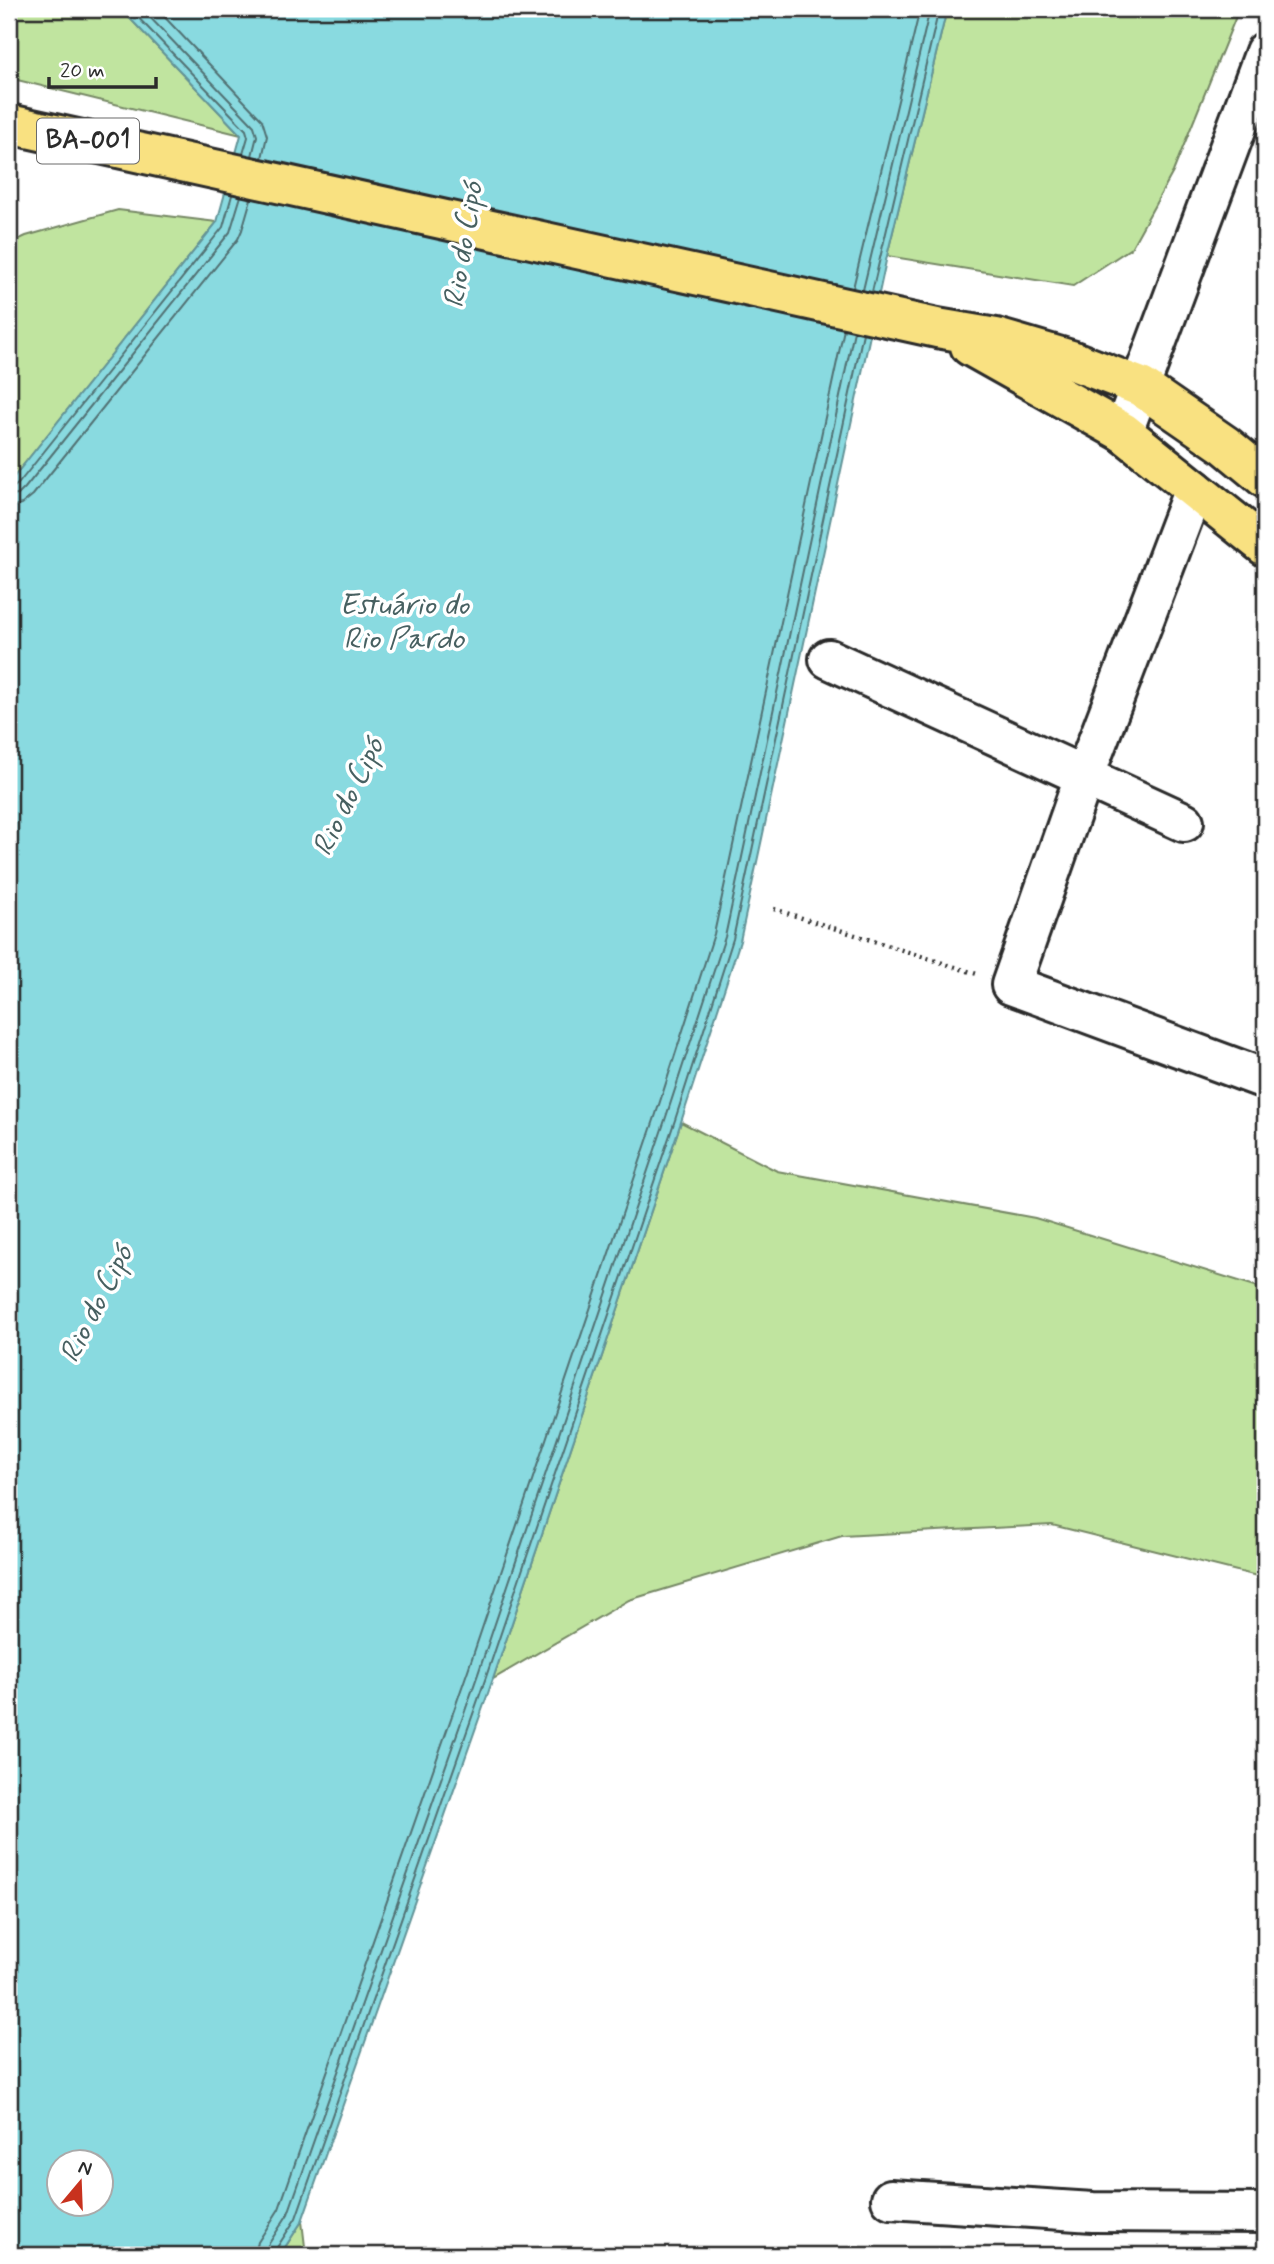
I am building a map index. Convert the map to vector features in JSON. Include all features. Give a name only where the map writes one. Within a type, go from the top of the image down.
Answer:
[{"type":"main road","name":"BA-001","points":[[9,124],[937,328]]},
{"type":"main road","points":[[937,328],[996,338],[1071,360],[1141,387],[1225,445],[1265,478]]},
{"type":"main road","points":[[937,328],[1123,432],[1265,546]]},
{"type":"street","points":[[1123,432],[1265,52]]},
{"type":"street","points":[[1194,489],[1084,777],[1011,985],[1265,1079]]},
{"type":"street","points":[[829,659],[1184,822]]},
{"type":"street","points":[[891,2199],[1093,2212],[1265,2213]]},
{"type":"path","points":[[774,909],[1011,985]]},
{"type":"green space","points":[[9,9],[121,9],[241,135],[9,78]]},
{"type":"green space","points":[[947,9],[1239,9],[1173,172],[1131,248],[1073,286],[887,256]]},
{"type":"green space","points":[[118,210],[217,222],[9,483],[9,244],[26,236]]},
{"type":"green space","points":[[681,1122],[777,1171],[1035,1218],[1265,1289],[1265,1578],[1052,1525],[842,1536],[629,1600],[493,1679]]},
{"type":"green space","points":[[302,2221],[306,2255],[280,2255]]},
{"type":"water","name":"Estuário do Rio Pardo","points":[[121,9],[947,9],[887,256],[740,941],[493,1679],[302,2221],[280,2255],[9,2255],[9,483],[217,222],[241,135]]},
{"type":"water label","name":"Rio do Cipó","points":[[464,245]]},
{"type":"water label","name":"Rio do Cipó","points":[[349,797]]},
{"type":"water label","name":"Rio do Cipó","points":[[97,1304]]}]
